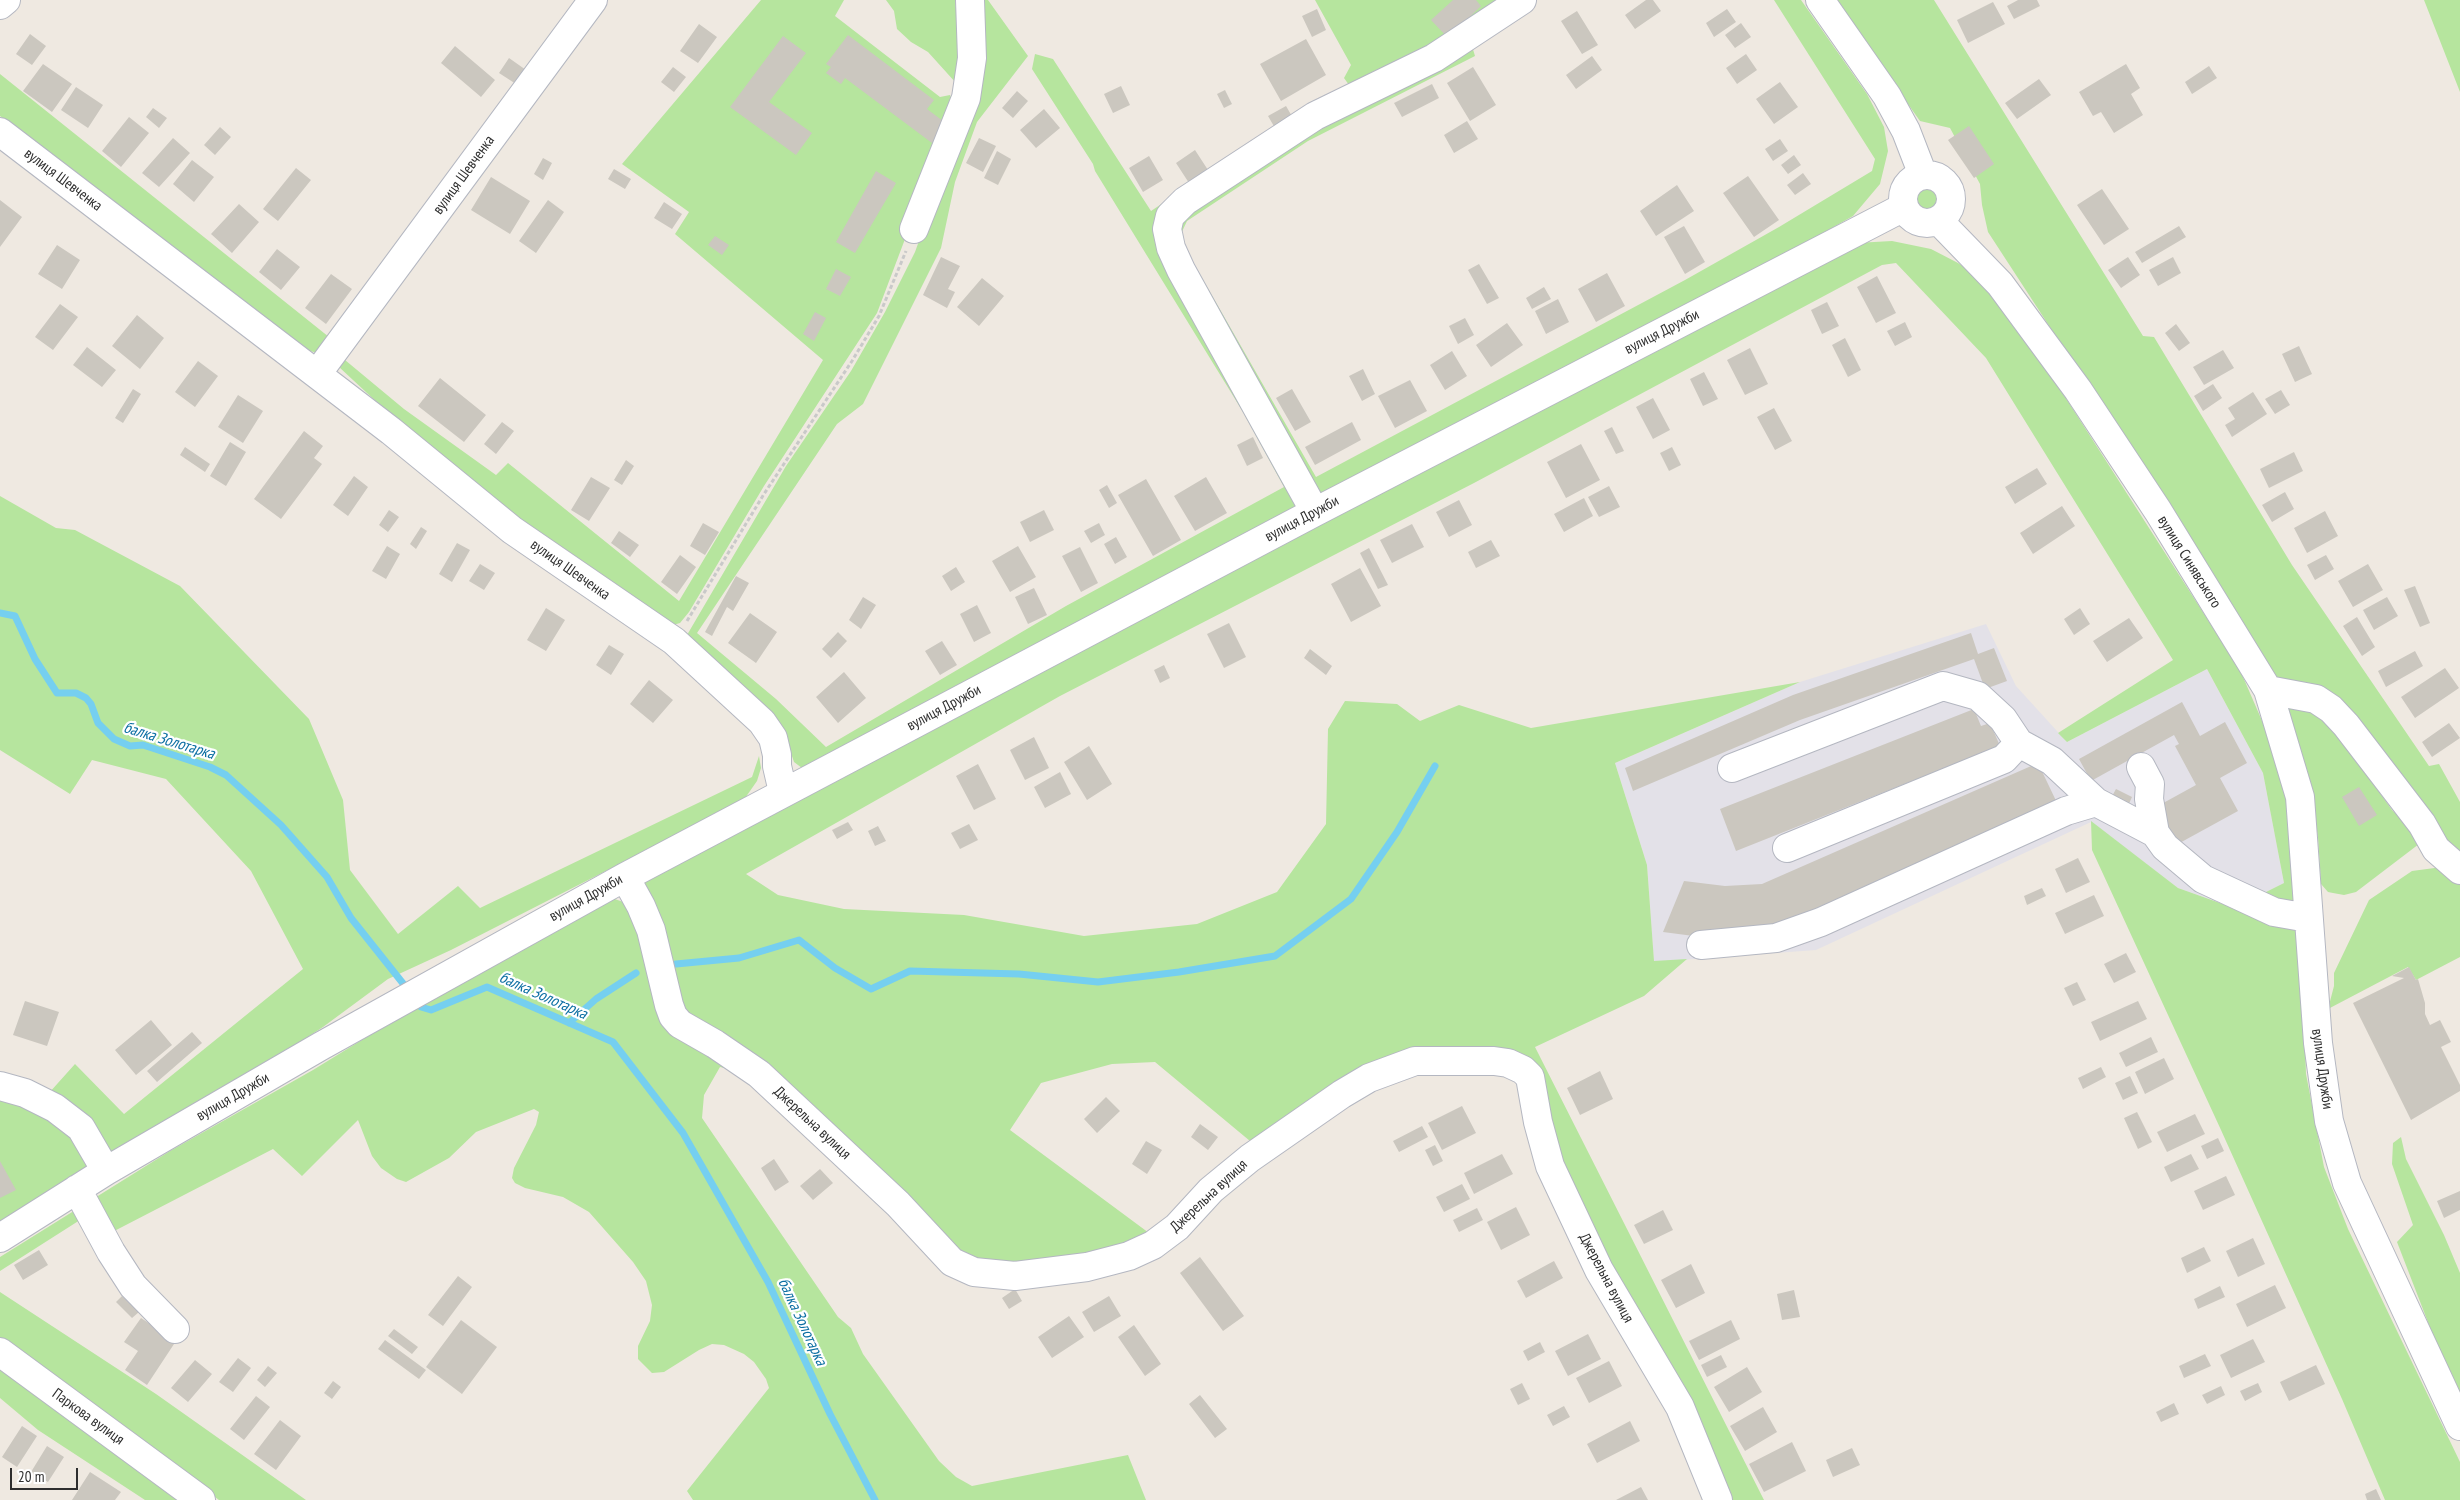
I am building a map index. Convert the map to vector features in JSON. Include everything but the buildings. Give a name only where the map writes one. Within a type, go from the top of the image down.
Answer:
[{"type":"street","points":[[0,5],[6,0]]},
{"type":"street","name":"вулиця Шевченка","points":[[317,374],[593,0]]},
{"type":"street","points":[[914,229],[966,98],[972,58],[970,0]]},
{"type":"street","points":[[1315,512],[1181,270],[1171,248],[1167,229],[1170,216],[1185,201],[1315,116],[1434,58],[1522,0]]},
{"type":"street","points":[[1820,0],[1887,96],[1906,132],[1923,175]]},
{"type":"street","name":"вулиця Шевченка","points":[[0,132],[317,374],[512,530],[674,641],[762,722],[772,738],[783,792]]},
{"type":"street","points":[[1923,175],[1939,179],[1950,192],[1949,208],[1938,220],[1922,223],[1908,214],[1904,207],[1904,190],[1909,183],[1923,175]]},
{"type":"street","name":"вулиця Дружби","points":[[0,1238],[106,1171],[321,1046],[625,877],[1315,512],[1904,207]]},
{"type":"street","name":"вулиця Синявського","points":[[1938,220],[2000,284],[2078,390],[2158,512],[2268,690]]},
{"type":"street","points":[[1732,768],[1943,686],[1978,696],[2003,719],[2019,743],[2052,761],[2096,802],[2155,833]]},
{"type":"street","points":[[2268,690],[2316,699],[2331,709],[2346,725],[2422,824],[2436,849],[2460,870]]},
{"type":"street","name":"вулиця Дружби","points":[[2268,690],[2300,797],[2318,1043],[2329,1121],[2347,1183],[2460,1426]]},
{"type":"street","points":[[1787,848],[2004,759],[2019,743]]},
{"type":"street","points":[[2141,767],[2150,784],[2149,799],[2155,833],[2165,847],[2203,879],[2274,912],[2308,918]]},
{"type":"street","points":[[1701,945],[1776,938],[1821,922],[2066,811],[2096,802]]},
{"type":"street","name":"Джерельна вулиця","points":[[625,877],[651,930],[669,1005],[673,1016],[680,1024],[716,1044],[759,1074],[898,1204],[952,1262],[974,1272],[1015,1276],[1087,1267],[1129,1256],[1153,1245],[1177,1227],[1211,1190],[1250,1158],[1342,1094],[1369,1078],[1416,1061],[1494,1061],[1523,1070],[1530,1077],[1538,1122],[1550,1166],[1599,1270],[1680,1407],[1718,1500]]},
{"type":"street","points":[[0,1086],[25,1093],[55,1108],[81,1128],[106,1171]]},
{"type":"street","points":[[77,1190],[111,1252],[134,1286],[175,1329]]},
{"type":"street","name":"Паркова вулиця","points":[[0,1352],[201,1500]]},
{"type":"path","points":[[674,641],[764,494],[852,362],[879,316],[914,229]]},
{"type":"shaded area","points":[[1986,624],[2016,686],[2067,742],[2207,669],[2263,773],[2284,883],[2234,908],[2178,888],[2091,822],[1816,950],[1654,962],[1647,865],[1615,763],[1800,682]]},
{"type":"green space","points":[[761,0],[844,0],[835,16],[940,97],[950,95],[955,107],[877,313],[764,486],[689,612],[680,623],[673,625],[500,507],[395,419],[339,367],[503,144],[345,360],[404,409],[496,475],[508,463],[679,601],[823,360],[675,234],[689,212],[622,164]]},
{"type":"green space","points":[[886,0],[955,0],[961,60],[956,83],[928,52],[911,42],[897,29],[894,11]]},
{"type":"green space","points":[[977,0],[988,0],[1028,56],[977,122],[955,182],[941,248],[863,404],[837,424],[697,633],[776,699],[826,747],[1066,606],[1284,487],[1243,412],[1095,171],[1093,164],[1032,69],[1035,54],[1053,59],[1151,211],[1256,141],[1349,85],[1344,78],[1351,65],[1315,0],[1514,0],[1162,220],[1305,503],[809,768],[802,768],[794,762],[785,735],[687,635],[786,466],[851,371],[885,312],[915,252],[936,194]]},
{"type":"green space","points":[[1532,0],[1537,0],[1472,46],[1475,56],[1308,141],[1187,221],[1179,238],[1316,477],[1685,280],[1779,227],[1872,171],[1875,159],[1774,0],[1801,0],[1867,94],[1884,127],[1888,151],[1880,184],[1853,216],[1816,237],[1315,496],[1174,230],[1184,209]]},
{"type":"green space","points":[[1834,0],[1934,0],[2143,336],[2154,337],[2292,565],[2429,766],[2439,764],[2460,802],[2460,859],[2337,702],[2285,685],[2271,675],[2259,659],[2251,636],[1988,232],[1980,184],[1950,128],[1920,121]]},
{"type":"green space","points":[[2424,0],[2460,0],[2460,92]]},
{"type":"green space","points":[[0,74],[329,337],[317,353],[307,350],[0,116]]},
{"type":"green space","points":[[1927,186],[1936,190],[1940,199],[1936,208],[1927,212],[1918,208],[1914,199],[1918,190]]},
{"type":"green space","points":[[1892,241],[1931,249],[1958,263],[1983,280],[2019,325],[2240,670],[2266,730],[2285,783],[2302,957],[2306,1074],[2324,1167],[2348,1229],[2460,1462],[2460,1500],[2385,1500],[2342,1399],[2221,1130],[2092,850],[2091,821],[2178,888],[2234,908],[2284,883],[2263,773],[2207,669],[2067,742],[2058,733],[2173,660],[1986,358],[1896,263],[1882,265],[1474,483],[1060,696],[746,874],[778,895],[844,909],[964,915],[1084,936],[1197,924],[1277,892],[1326,824],[1328,729],[1345,701],[1397,704],[1420,721],[1459,705],[1531,728],[1800,682],[1615,763],[1647,865],[1654,961],[1687,959],[1644,996],[1535,1047],[1764,1500],[1726,1500],[1555,1164],[1536,1076],[1436,1056],[1256,1146],[1155,1062],[1112,1064],[1041,1083],[1010,1130],[1149,1233],[1119,1249],[1077,1262],[975,1265],[685,1017],[643,883],[655,872],[1651,348],[1856,243]]},
{"type":"green space","points":[[0,496],[56,528],[75,530],[180,586],[309,719],[343,800],[350,870],[398,934],[458,886],[480,908],[752,777],[759,756],[761,768],[757,781],[743,801],[451,950],[388,979],[323,1027],[242,1080],[0,1227],[0,1092],[49,1093],[75,1064],[124,1114],[303,969],[251,871],[166,779],[92,760],[70,794],[0,750]]},
{"type":"green space","points":[[2284,704],[2325,715],[2392,810],[2414,831],[2419,844],[2356,892],[2344,895],[2328,892],[2321,884],[2318,837],[2313,808]]},
{"type":"green space","points":[[2442,867],[2460,878],[2460,957],[2416,980],[2408,967],[2328,1009],[2334,986],[2334,973],[2369,900],[2412,871]]},
{"type":"green space","points":[[609,897],[626,903],[637,914],[662,999],[745,1072],[720,1067],[704,1095],[702,1118],[838,1317],[851,1328],[863,1354],[939,1461],[956,1477],[972,1486],[1128,1455],[1146,1500],[693,1500],[687,1491],[769,1388],[766,1379],[754,1362],[744,1354],[724,1345],[712,1344],[664,1372],[652,1373],[638,1359],[638,1346],[650,1321],[652,1305],[646,1281],[633,1262],[589,1212],[563,1197],[525,1188],[515,1183],[512,1178],[514,1168],[536,1125],[539,1112],[534,1109],[476,1132],[449,1158],[406,1182],[397,1179],[381,1168],[372,1156],[358,1120],[302,1176],[273,1149],[93,1242],[80,1220],[0,1271],[0,1257],[170,1151],[313,1070],[417,1006]]},
{"type":"green space","points":[[2401,1137],[2406,1159],[2444,1235],[2460,1273],[2460,1405],[2397,1242],[2413,1225],[2392,1164],[2393,1143]]},
{"type":"green space","points":[[0,1292],[156,1394],[306,1500],[219,1500],[96,1407],[0,1340]]},
{"type":"green space","points":[[0,1366],[190,1500],[145,1500],[38,1430],[0,1398]]},
{"type":"waterway","name":"балка Золотарка","points":[[0,613],[15,616],[35,659],[57,693],[76,693],[86,698],[91,704],[98,723],[114,739],[130,746],[143,745],[210,767],[226,775],[281,825],[327,877],[351,918],[409,991]]},
{"type":"waterway","points":[[676,964],[739,958],[799,940],[835,968],[871,989],[910,971],[1019,974],[1098,982],[1179,972],[1275,956],[1351,899],[1397,832],[1435,766]]},
{"type":"waterway","points":[[569,1023],[596,999],[636,973]]},
{"type":"waterway","name":"балка Золотарка","points":[[415,1000],[421,1007],[431,1010],[487,987],[613,1042],[683,1133],[768,1282],[830,1414],[875,1500]]}]
